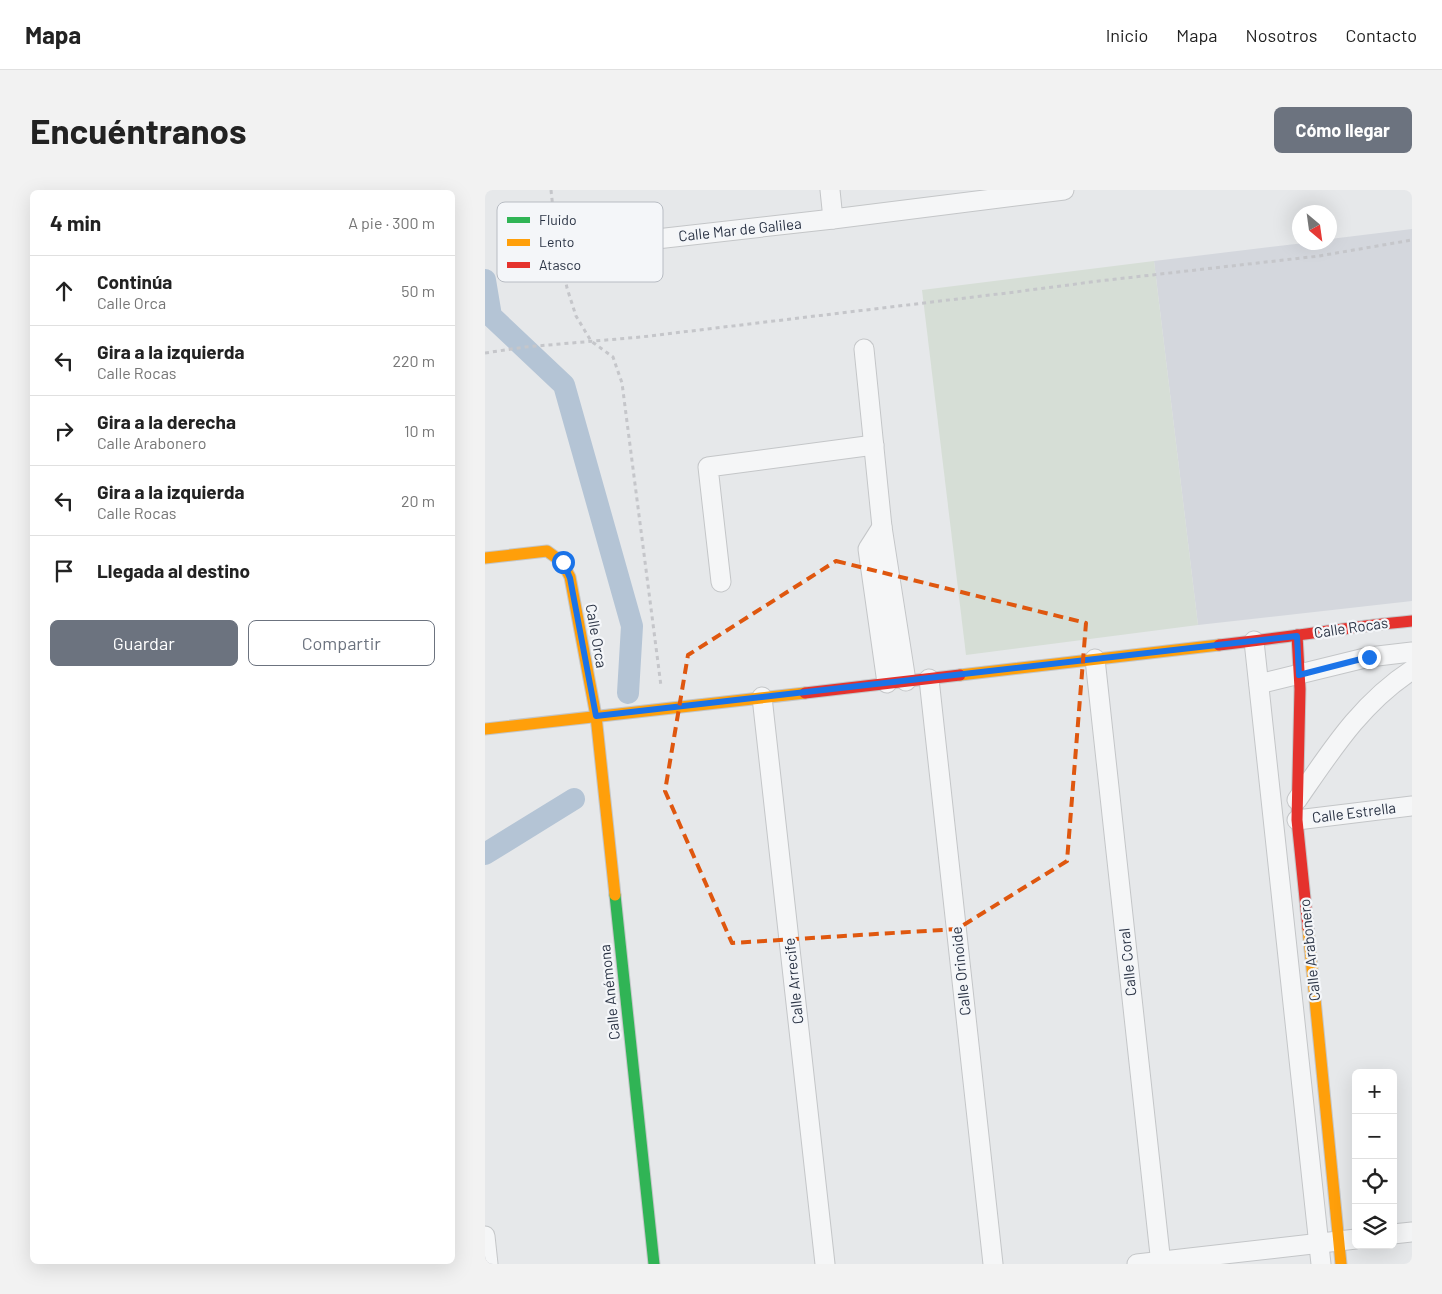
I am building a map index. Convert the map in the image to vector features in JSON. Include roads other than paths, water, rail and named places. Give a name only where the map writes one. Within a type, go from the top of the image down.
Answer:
[{"type":"street","points":[[830,190],[833,219]]},
{"type":"street","name":"Calle Mar de Galilea","points":[[663,238],[1064,190]]},
{"type":"street","points":[[863,349],[882,527],[906,681]]},
{"type":"street","points":[[721,582],[708,467],[874,446]]},
{"type":"street","points":[[882,527],[868,549],[887,683]]},
{"type":"street","name":"Calle Orca","points":[[485,558],[547,551],[563,562],[570,578],[596,716]]},
{"type":"street","name":"Calle Rocas","points":[[485,729],[1255,641],[1360,626],[1412,621]]},
{"type":"street","name":"Calle Arabonero","points":[[1297,636],[1300,689],[1297,820],[1347,1240],[1341,1264]]},
{"type":"street","name":"Calle Arabonero","points":[[1255,641],[1321,1264]]},
{"type":"street","points":[[1259,684],[1369,657],[1412,652]]},
{"type":"street","name":"Calle Coral","points":[[1095,659],[1161,1263]]},
{"type":"street","points":[[1296,801],[1359,715],[1391,683],[1412,670]]},
{"type":"street","name":"Calle Orinoide","points":[[929,678],[993,1264]]},
{"type":"street","name":"Calle Arrecife","points":[[763,697],[825,1264]]},
{"type":"street","name":"Calle Anémona","points":[[596,716],[654,1264]]},
{"type":"street","name":"Calle Estrella","points":[[1297,820],[1412,806]]},
{"type":"street","points":[[1397,1234],[1412,1232]]},
{"type":"street","points":[[485,1236],[489,1264]]},
{"type":"street","points":[[1137,1264],[1161,1263],[1347,1240]]},
{"type":"waterway","points":[[485,280],[491,316],[564,385],[632,626],[628,693]]},
{"type":"waterway","points":[[485,854],[574,799]]}]
